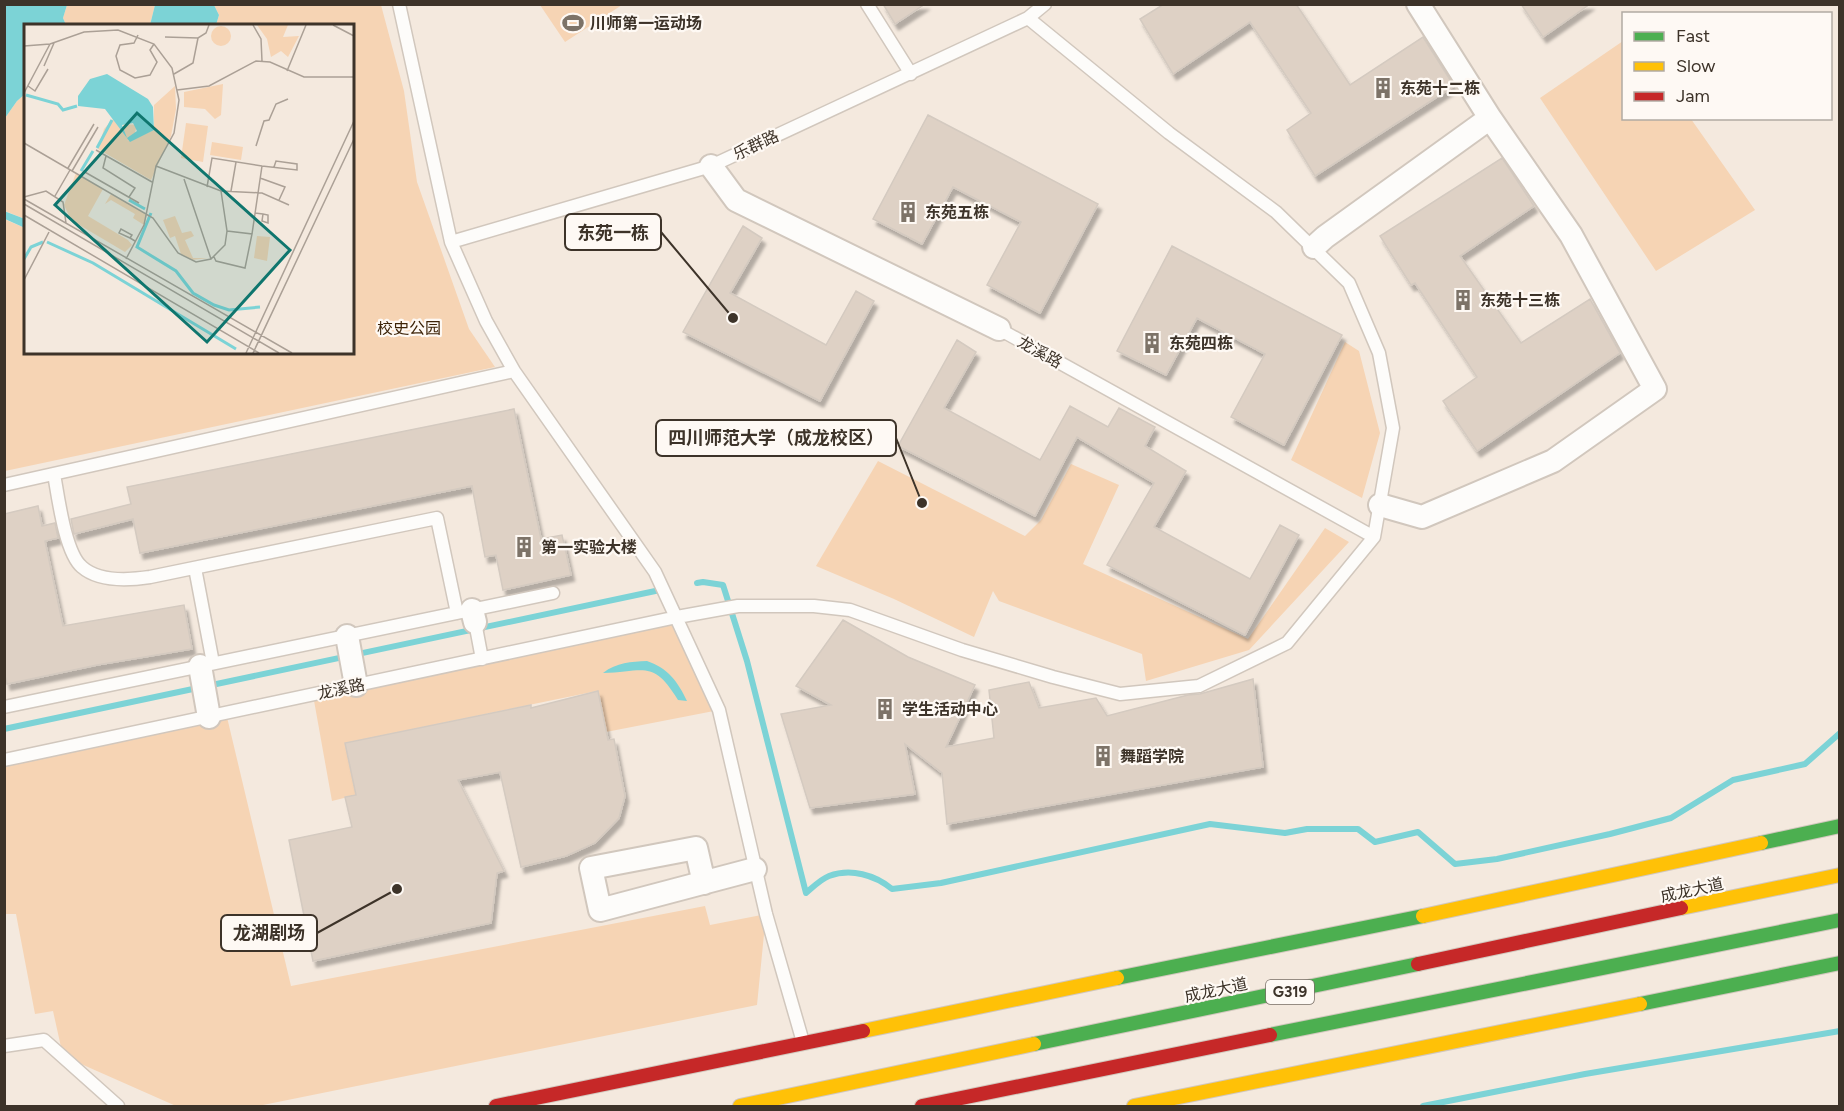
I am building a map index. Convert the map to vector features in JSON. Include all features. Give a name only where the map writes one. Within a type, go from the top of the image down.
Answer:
[{"type":"main road","points":[[496,1107],[1445,911],[1839,826]]},
{"type":"main road","name":"成龙大道","points":[[740,1107],[1839,875]]},
{"type":"main road","name":"G319","points":[[922,1107],[1839,920]]},
{"type":"main road","points":[[1134,1107],[1839,963]]},
{"type":"street","points":[[1380,505],[1422,517],[1553,461],[1655,389],[1570,235],[1418,4]]},
{"type":"street","points":[[1314,247],[1324,237],[1491,118]]},
{"type":"street","name":"龙溪路","points":[[711,166],[736,200],[999,329]]},
{"type":"street","points":[[704,882],[696,848],[591,868],[600,910],[755,869]]},
{"type":"lane","points":[[399,4],[429,134],[450,242],[486,321],[514,370],[655,572],[719,710],[766,914],[803,1043]]},
{"type":"lane","points":[[867,4],[910,74]]},
{"type":"lane","name":"乐群路","points":[[450,242],[711,166],[1028,18],[1045,4]]},
{"type":"lane","points":[[1028,18],[1169,133],[1276,212],[1348,283],[1379,354],[1393,428],[1374,537]]},
{"type":"lane","name":"龙溪路","points":[[4,760],[206,684],[351,658],[482,659],[738,606],[814,606],[850,610],[962,650],[1120,694],[1198,686],[1287,643],[1374,537],[999,329]]},
{"type":"lane","points":[[4,485],[514,370]]},
{"type":"lane","points":[[54,474],[66,535],[82,567],[103,577],[128,580],[437,519],[482,659]]},
{"type":"lane","points":[[195,568],[206,684]]},
{"type":"lane","points":[[4,707],[206,684],[351,658],[553,593]]},
{"type":"lane","points":[[4,1046],[44,1040],[118,1107]]},
{"type":"green space","points":[[67,5],[155,5],[150,24],[66,24],[63,18]]},
{"type":"green space","name":"校史公园","points":[[214,5],[381,5],[404,91],[417,182],[469,329],[495,367],[5,471],[4,219],[24,228],[24,354],[354,354],[354,24],[216,24],[219,15]]},
{"type":"green space","name":"川师第一运动场","points":[[540,5],[622,5],[565,42]]},
{"type":"green space","points":[[1622,42],[1622,120],[1692,120],[1755,210],[1656,271],[1540,98]]},
{"type":"green space","points":[[24,95],[24,219],[5,211],[5,118]]},
{"type":"green space","points":[[1345,342],[1359,351],[1380,433],[1362,498],[1291,460]]},
{"type":"green space","points":[[878,461],[1025,536],[1041,520],[1071,464],[1119,485],[1083,564],[1248,639],[1325,528],[1349,542],[1249,650],[1146,681],[1142,654],[999,601],[993,591],[974,637],[894,599],[816,566]]},
{"type":"green space","points":[[677,617],[719,710],[606,732],[597,691],[345,743],[356,795],[332,801],[313,695]]},
{"type":"green space","points":[[226,713],[291,986],[705,906],[710,925],[766,914],[757,1005],[258,1106],[176,1106],[63,1056],[53,1011],[35,1014],[16,914],[5,914],[4,760]]},
{"type":"water","points":[[5,4],[67,5],[63,18],[66,24],[24,24],[24,95],[5,118]]},
{"type":"water","points":[[155,5],[214,5],[219,15],[216,24],[150,24]]},
{"type":"water","points":[[4,211],[24,219],[24,228],[5,219]]},
{"type":"water","points":[[647,661],[672,677],[687,701],[678,700],[662,678],[654,673],[639,670],[603,673],[608,669],[630,662]]},
{"type":"building","points":[[883,4],[925,4],[895,24]]},
{"type":"building","name":"东苑十二栋","points":[[1164,4],[1296,4],[1350,85],[1423,37],[1454,86],[1315,176],[1287,130],[1311,113],[1250,22],[1173,74],[1140,19]]},
{"type":"building","points":[[1521,4],[1590,4],[1543,37]]},
{"type":"building","name":"东苑五栋","points":[[928,115],[1098,204],[1040,313],[987,285],[1021,222],[953,187],[922,244],[873,219]]},
{"type":"building","name":"东苑十三栋","points":[[1502,158],[1534,206],[1460,256],[1521,343],[1590,299],[1620,353],[1477,451],[1443,401],[1477,377],[1415,283],[1411,285],[1380,236]]},
{"type":"building","points":[[743,226],[762,238],[730,293],[826,345],[856,291],[874,301],[820,401],[683,332]]},
{"type":"building","name":"东苑四栋","points":[[1172,246],[1342,335],[1284,445],[1231,417],[1265,354],[1197,318],[1166,375],[1117,351]]},
{"type":"building","points":[[957,340],[976,352],[944,408],[1040,460],[1070,406],[1108,427],[1119,408],[1155,427],[1145,446],[1186,471],[1154,527],[1250,579],[1280,525],[1299,535],[1245,635],[1107,565],[1154,483],[1077,437],[1035,516],[898,446]]},
{"type":"building","name":"第一实验大楼","points":[[514,409],[541,539],[562,535],[571,575],[503,590],[496,555],[485,557],[472,486],[140,553],[133,519],[74,534],[71,519],[131,504],[127,487]]},
{"type":"building","points":[[38,506],[42,526],[55,523],[58,538],[45,541],[63,626],[184,605],[192,649],[97,665],[7,684],[4,672],[4,514]]},
{"type":"building","points":[[843,620],[908,657],[975,685],[946,747],[994,738],[989,690],[1029,682],[1039,708],[1096,698],[1107,716],[1253,679],[1263,767],[947,824],[942,773],[905,744],[915,794],[810,808],[781,714],[831,705],[796,686]]},
{"type":"building","points":[[598,691],[608,740],[614,739],[625,796],[619,818],[595,843],[566,856],[521,867],[500,772],[458,780],[504,871],[497,873],[491,923],[313,961],[289,840],[352,827],[345,797],[356,795],[345,743],[531,705],[531,708]]},
{"type":"waterway","points":[[697,583],[723,585],[747,661],[806,893],[823,879],[837,874],[862,874],[892,889],[941,883],[1210,824],[1285,833],[1307,829],[1358,829],[1375,842],[1418,832],[1455,864],[1497,859],[1671,818],[1733,780],[1805,764],[1840,733]]},
{"type":"waterway","points":[[4,729],[660,590]]},
{"type":"waterway","points":[[1423,1106],[1585,1074],[1840,1031]]},
{"type":"traffic: fast","points":[[1761,843],[1840,826]]},
{"type":"traffic: fast","points":[[1117,978],[1423,916]]},
{"type":"traffic: fast","points":[[1270,1035],[1840,920]]},
{"type":"traffic: fast","points":[[1640,1004],[1840,963]]},
{"type":"traffic: fast","points":[[1034,1044],[1418,964]]},
{"type":"traffic: slow","points":[[1423,916],[1761,843]]},
{"type":"traffic: slow","points":[[1681,908],[1840,875]]},
{"type":"traffic: slow","points":[[863,1031],[1117,978]]},
{"type":"traffic: slow","points":[[1134,1106],[1640,1004]]},
{"type":"traffic: slow","points":[[740,1106],[1034,1044]]},
{"type":"traffic: jam","points":[[1418,964],[1681,908]]},
{"type":"traffic: jam","points":[[496,1106],[863,1031]]},
{"type":"traffic: jam","points":[[922,1106],[1270,1035]]},
{"type":"place","name":"川师第一运动场","points":[[573,23]]},
{"type":"place","name":"东苑十二栋","points":[[1383,88]]},
{"type":"place","name":"东苑五栋","points":[[908,212]]},
{"type":"place","name":"东苑十三栋","points":[[1463,300]]},
{"type":"place","name":"东苑一栋","points":[[733,318]]},
{"type":"place","name":"东苑四栋","points":[[1152,343]]},
{"type":"place","name":"四川师范大学（成龙校区）","points":[[922,503]]},
{"type":"place","name":"第一实验大楼","points":[[524,547]]},
{"type":"place","name":"学生活动中心","points":[[885,709]]},
{"type":"place","name":"舞蹈学院","points":[[1103,756]]},
{"type":"place","name":"龙湖剧场","points":[[397,889]]}]
